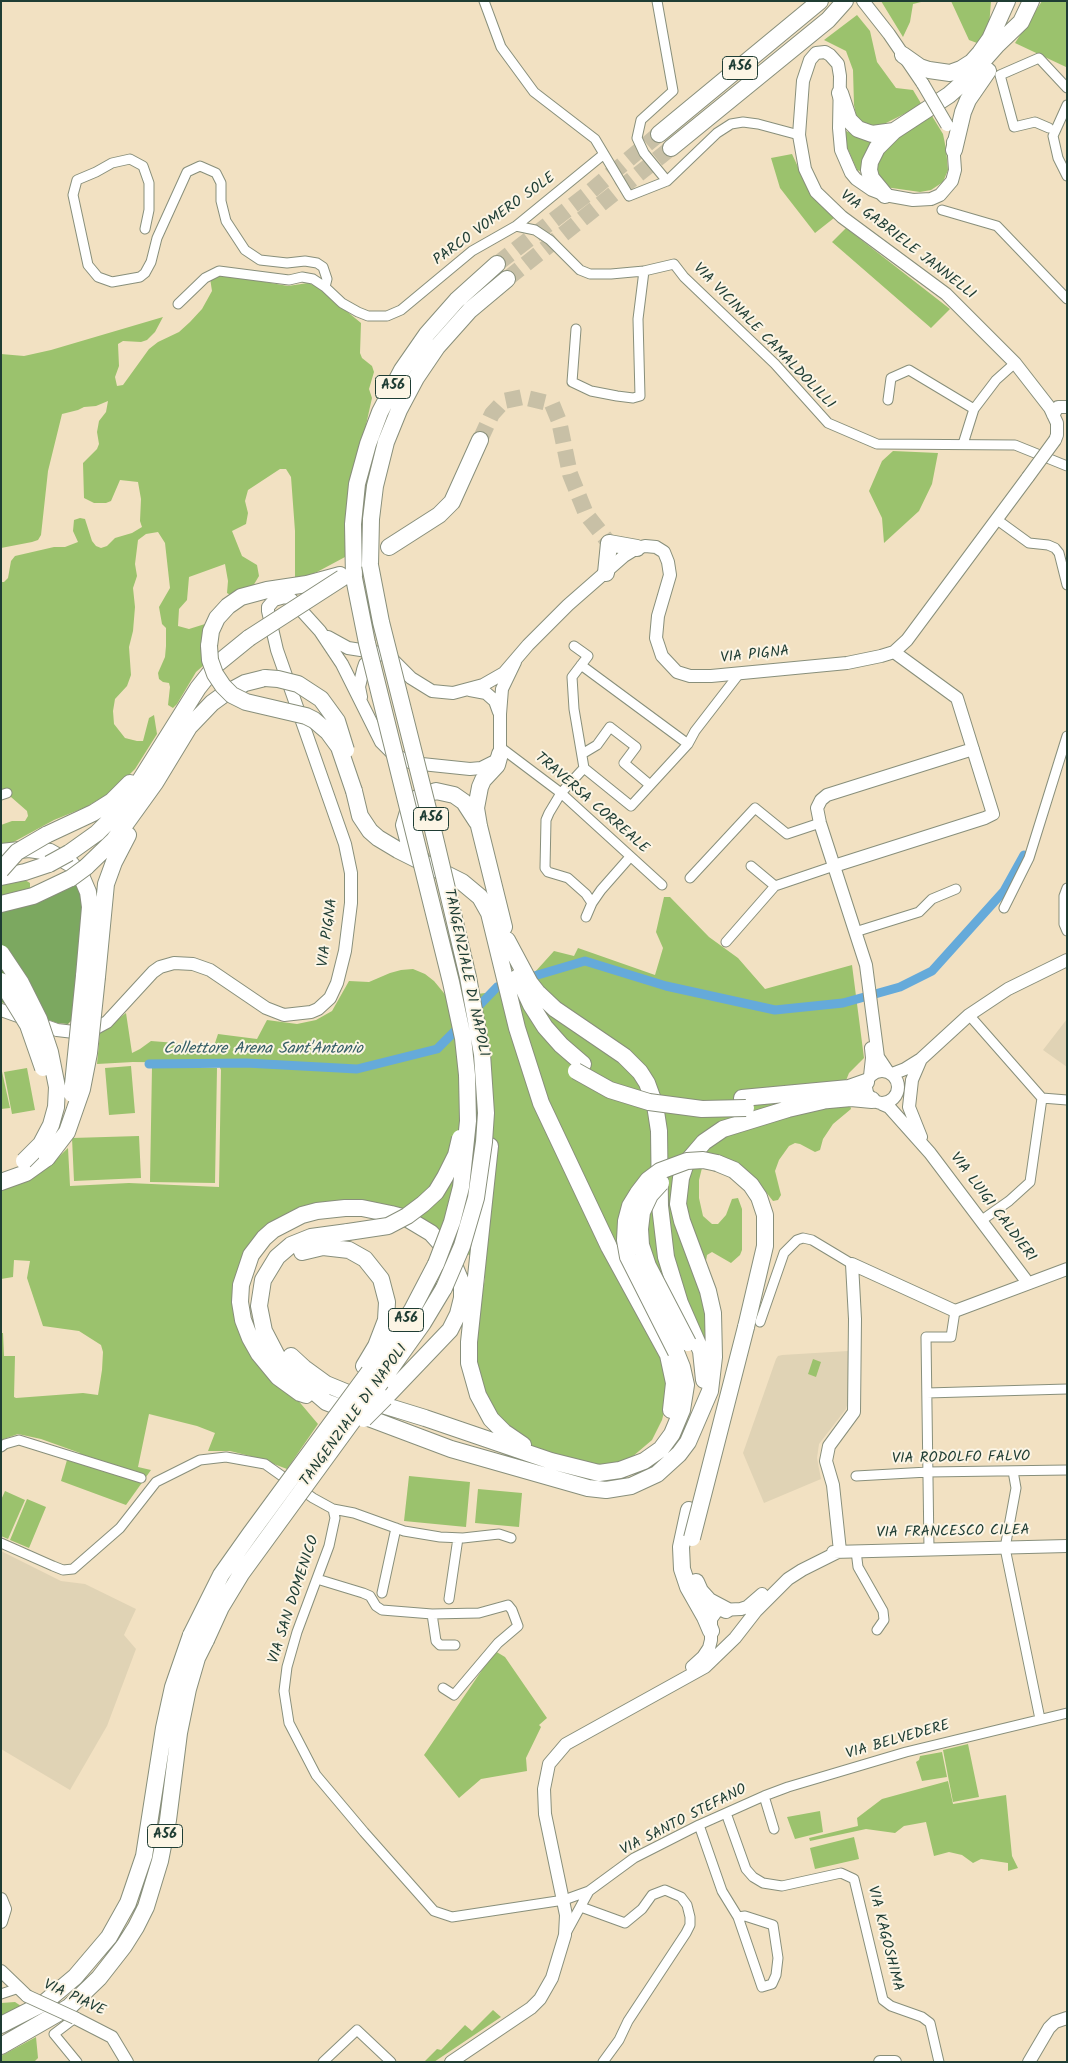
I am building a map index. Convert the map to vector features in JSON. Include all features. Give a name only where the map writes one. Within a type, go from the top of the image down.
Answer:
[{"type":"highway","points":[[671,148],[828,20],[845,1]]},
{"type":"highway","points":[[828,20],[844,13],[858,1]]},
{"type":"highway","points":[[903,55],[920,67],[929,70],[950,73],[961,69],[972,62],[985,46],[998,24],[1007,1]]},
{"type":"highway","points":[[997,45],[1011,14],[1011,1]]},
{"type":"highway","points":[[954,150],[963,112],[968,100],[979,82],[1000,56],[1021,22],[1031,1]]},
{"type":"highway","name":"A56","points":[[659,134],[816,4]]},
{"type":"highway","points":[[885,195],[871,178],[870,162],[877,148],[894,131],[949,95],[979,67],[997,45],[1021,22]]},
{"type":"highway","points":[[840,93],[849,120],[858,129],[872,134],[894,131]]},
{"type":"highway","name":"TANGENZIALE DI NAPOLI","points":[[1,2046],[70,2007],[99,1978],[136,1927],[146,1907],[160,1862],[186,1698],[197,1658],[198,1637],[222,1607],[240,1574],[325,1457],[375,1379],[436,1264],[452,1222],[461,1187],[468,1121],[465,1058],[451,982],[368,643],[345,577],[357,484],[368,444],[380,412],[402,370],[427,334],[462,294],[497,264]]},
{"type":"highway","name":"TANGENZIALE DI NAPOLI","points":[[1,2025],[44,2003],[75,1976],[109,1937],[128,1903],[144,1856],[164,1728],[173,1687],[198,1637],[221,1575],[317,1442],[354,1379],[375,1379],[423,1323],[444,1288],[462,1246],[476,1198],[486,1113],[481,1047],[468,977],[429,813],[380,622],[370,565],[371,519],[375,486],[386,442],[399,410],[416,378],[437,347],[470,310],[505,280],[499,297]]},
{"type":"highway","points":[[399,410],[420,394]]},
{"type":"highway","points":[[389,547],[439,515],[456,494],[480,440]]},
{"type":"highway","points":[[606,573],[609,543],[637,548]]},
{"type":"highway","points":[[345,577],[257,592],[234,601],[217,618],[211,631],[209,646],[210,660],[215,674],[222,686],[232,695],[253,704],[306,716],[328,732],[339,747],[354,791]]},
{"type":"highway","points":[[1,904],[33,896],[71,878],[86,867],[114,840],[177,734],[211,672],[236,647],[345,577]]},
{"type":"highway","points":[[177,734],[212,703],[245,683],[265,678],[298,684],[313,693],[328,706],[340,728],[360,816],[370,831],[388,845],[468,886],[485,904],[492,921],[522,1046],[544,1111],[609,1247],[682,1347],[695,1361],[698,1375],[697,1422]]},
{"type":"highway","points":[[500,751],[497,765],[483,780],[480,788],[476,808],[479,826],[523,991],[544,1027],[561,1045],[583,1064],[596,1072],[640,1090],[676,1097],[715,1099],[758,1097],[850,1088],[868,1079]]},
{"type":"highway","points":[[1,870],[17,852],[46,834],[84,818],[151,775]]},
{"type":"highway","points":[[1,877],[26,872],[49,864],[88,841],[104,827],[151,775]]},
{"type":"highway","points":[[90,976],[110,872],[119,851],[145,807],[151,775]]},
{"type":"highway","points":[[433,867],[418,856],[408,844],[404,825],[407,812],[414,801],[431,792],[448,792],[464,802],[471,810],[479,826]]},
{"type":"highway","points":[[1,852],[29,849],[50,852],[71,864],[82,878],[88,892],[90,907],[90,1053],[72,1122],[47,1158],[26,1174],[1,1182]]},
{"type":"highway","points":[[375,1379],[376,1346],[386,1320],[387,1302],[382,1279],[365,1259],[349,1250],[323,1247],[313,1248],[297,1255],[284,1266],[274,1280],[270,1306],[273,1324],[287,1351],[304,1368],[326,1384],[360,1398],[426,1418],[551,1461],[599,1473],[632,1467],[661,1449],[672,1434],[680,1418],[686,1384],[680,1303],[666,1257],[660,1206],[659,1131],[655,1105],[647,1083],[640,1072],[624,1056],[555,1009],[537,992],[530,983],[508,940]]},
{"type":"highway","points":[[1,953],[21,983],[40,1019],[50,1052],[57,1087],[56,1108],[51,1125],[41,1144],[24,1161],[1,1174]]},
{"type":"highway","points":[[503,965],[520,1008],[542,1040],[576,1071],[610,1090],[649,1102],[702,1109],[754,1107],[850,1098],[877,1102]]},
{"type":"highway","points":[[1,981],[28,1025],[41,1059],[48,1088],[49,1106],[46,1124],[36,1145],[24,1161]]},
{"type":"highway","points":[[326,1402],[290,1370],[272,1348],[261,1323],[259,1297],[263,1280],[270,1265],[292,1245],[311,1237],[380,1228],[394,1223],[423,1204],[441,1184],[456,1155],[459,1140],[465,1058]]},
{"type":"highway","points":[[484,1074],[490,1119],[490,1159],[468,1354],[471,1374],[478,1395],[491,1419],[500,1429],[520,1444],[551,1461]]},
{"type":"highway","points":[[375,1379],[450,1330],[458,1314],[462,1298],[462,1284],[449,1253],[438,1238],[406,1218],[362,1208],[338,1208],[318,1211],[281,1225],[264,1238],[246,1265],[241,1284],[241,1311],[246,1330],[267,1366],[278,1377],[300,1393],[451,1450],[598,1490],[631,1486],[657,1474],[679,1454],[688,1442],[710,1391],[714,1357],[713,1313],[704,1282],[683,1226],[678,1204],[681,1178],[691,1155],[713,1135],[734,1125],[827,1100]]},
{"type":"highway","points":[[682,1347],[628,1257],[625,1240],[626,1221],[630,1206],[648,1180],[660,1172],[688,1161],[702,1160],[715,1168],[734,1170],[746,1180],[759,1197],[765,1215],[765,1246],[748,1325],[690,1548],[693,1576],[700,1591],[711,1631]]},
{"type":"highway","points":[[704,1604],[726,1610]]},
{"type":"main road","name":"VIA GABRIELE JANNELLI","points":[[863,1],[923,84],[947,125],[954,150],[955,170],[952,181],[940,195],[921,200],[885,195],[863,185],[856,179],[847,167],[839,141],[840,76],[838,64],[825,52],[816,54],[810,60],[803,81],[799,135],[802,156],[809,180],[816,192],[828,205],[885,250],[946,294],[1016,363],[1044,398],[1062,414]]},
{"type":"main road","points":[[834,866],[992,816],[993,811],[957,698],[894,652],[907,640],[1055,440],[1062,414]]},
{"type":"main road","name":"VIA PIGNA","points":[[320,631],[341,646],[386,655],[396,661],[417,683],[432,691],[446,693],[466,690],[498,678],[568,605],[624,556],[637,548],[646,546],[656,547],[664,552],[668,562],[670,575],[658,616],[656,638],[662,656],[677,672],[690,676],[739,674],[847,663],[894,652]]},
{"type":"main road","name":"VIA PIGNA","points":[[1,1010],[57,1030],[74,1032],[94,1029],[107,1022],[153,972],[174,963],[193,964],[210,970],[266,1008],[284,1014],[294,1015],[311,1012],[318,1009],[330,998],[338,983],[345,951],[351,903],[351,873],[345,844],[277,650],[268,616],[268,607],[274,600],[278,598],[291,599],[320,631],[342,664],[381,742],[393,754],[412,763],[476,769],[491,764],[500,751],[502,689],[515,662]]},
{"type":"main road","name":"VIA PIGNA","points":[[363,707],[359,687],[363,670],[369,660],[386,655]]},
{"type":"main road","name":"VIA PIGNA","points":[[466,690],[486,693],[495,701],[500,714]]},
{"type":"main road","points":[[862,954],[860,965],[872,1058],[866,1092],[877,1102],[892,1100],[898,1092],[898,1082],[878,1057],[866,965],[862,954],[854,932],[817,808],[824,797],[898,771],[974,749]]},
{"type":"main road","name":"VIA LUIGI CALDIERI","points":[[890,1073],[905,1069],[921,1059],[969,1015],[1008,989],[1067,960]]},
{"type":"main road","name":"VIA LUIGI CALDIERI","points":[[921,1059],[912,1080],[910,1107],[917,1129],[930,1153]]},
{"type":"main road","points":[[868,1079],[878,1071],[890,1073]]},
{"type":"main road","name":"VIA LUIGI CALDIERI","points":[[877,1102],[893,1112],[930,1153],[1028,1283]]},
{"type":"main road","points":[[840,1551],[832,1485],[826,1460],[829,1446],[854,1412],[855,1319],[852,1264],[955,1311],[1067,1269]]},
{"type":"main road","name":"VIA FRANCESCO CILEA","points":[[666,1687],[703,1657],[711,1640],[711,1619],[713,1616],[720,1610],[741,1609],[752,1604],[779,1578],[796,1565],[811,1558],[840,1551],[1067,1546]]},
{"type":"main road","name":"VIA FRANCESCO CILEA","points":[[451,2062],[531,2008],[540,1999],[552,1978],[565,1935],[566,1914],[545,1814],[544,1790],[549,1764],[566,1744],[704,1667],[722,1652],[773,1593],[788,1579],[840,1551]]},
{"type":"main road","points":[[726,1610],[736,1615],[743,1627]]},
{"type":"main road","points":[[1,1899],[5,1909],[1,1922]]},
{"type":"main road","name":"VIA PIAVE","points":[[1,1971],[24,1992],[112,2037],[127,2062]]},
{"type":"main road","points":[[1029,2062],[1049,2028],[1056,2022],[1067,2018]]},
{"type":"main road","points":[[880,2062],[895,2062]]},
{"type":"street","points":[[484,1],[501,47],[534,92],[595,139],[629,196],[667,181],[717,132],[731,124],[743,122],[758,124],[799,135]]},
{"type":"street","points":[[657,1],[673,91],[641,120],[637,138],[644,152],[667,181]]},
{"type":"street","points":[[1049,128],[1035,122],[1014,127],[1000,75],[1039,58],[1067,88]]},
{"type":"street","points":[[1067,105],[1053,136],[1058,158],[1067,176]]},
{"type":"street","name":"PARCO VOMERO SOLE","points":[[178,304],[205,278],[219,271],[289,280],[302,277],[313,279],[342,303],[358,312],[368,316],[387,316],[401,310],[472,251],[516,226],[604,154]]},
{"type":"street","points":[[145,229],[149,210],[149,183],[144,166],[130,160],[112,163],[77,180],[74,195],[88,265],[98,277],[112,282],[140,277],[145,273],[151,262],[157,238],[186,172],[200,166],[216,172],[221,184],[221,201],[226,221],[245,250],[260,260],[287,263],[305,261],[317,263],[323,267],[327,279],[325,287]]},
{"type":"street","points":[[942,210],[997,226],[1067,299]]},
{"type":"street","points":[[516,226],[535,230],[550,240],[580,270],[590,274],[644,271],[638,319],[640,396],[633,398],[591,391],[572,382],[576,329]]},
{"type":"street","name":"VIA VICINALE CAMALDOLILLI","points":[[644,271],[674,264],[775,364],[828,423],[877,444],[1015,445],[1067,466]]},
{"type":"street","points":[[963,444],[974,410],[996,380],[1016,363]]},
{"type":"street","points":[[888,400],[891,378],[909,370],[974,410]]},
{"type":"street","points":[[996,519],[1029,543],[1048,545],[1055,548],[1059,552],[1067,585]]},
{"type":"street","points":[[574,646],[588,656],[572,677],[574,709],[584,768],[631,806],[688,744],[695,731],[739,674]]},
{"type":"street","points":[[581,665],[688,744]]},
{"type":"street","points":[[582,754],[597,745],[610,726],[636,747],[624,763],[650,785]]},
{"type":"street","points":[[1004,908],[1029,858],[1067,736]]},
{"type":"street","name":"TRAVERSA CORREALE","points":[[500,751],[561,793],[662,885]]},
{"type":"street","points":[[584,768],[561,793],[546,820],[546,868],[548,872],[568,878],[586,894],[592,904]]},
{"type":"street","points":[[690,878],[756,808],[787,834],[820,823]]},
{"type":"street","points":[[586,917],[601,890],[630,857]]},
{"type":"street","points":[[751,866],[774,886]]},
{"type":"street","points":[[726,942],[774,886],[834,866]]},
{"type":"street","points":[[1067,888],[1064,896],[1064,924],[1067,931]]},
{"type":"street","points":[[854,932],[919,912],[932,899],[956,889]]},
{"type":"street","points":[[969,1015],[1042,1098],[1067,1100]]},
{"type":"street","points":[[982,1220],[1009,1201],[1030,1182],[1042,1098]]},
{"type":"street","points":[[748,1325],[784,1253],[797,1240],[803,1238],[824,1241],[852,1264]]},
{"type":"street","points":[[929,1549],[926,1337],[950,1337],[955,1311]]},
{"type":"street","points":[[926,1393],[1067,1389]]},
{"type":"street","points":[[1,1447],[19,1440],[141,1478]]},
{"type":"street","points":[[1,1543],[63,1570],[73,1569],[120,1528],[156,1482],[200,1460],[226,1457],[265,1464],[313,1498],[333,1509],[354,1513],[396,1528],[440,1537],[458,1538],[499,1534],[511,1538]]},
{"type":"street","name":"VIA RODOLFO FALVO","points":[[856,1476],[928,1472],[1067,1470]]},
{"type":"street","points":[[1013,1471],[1016,1488],[1005,1548],[1040,1719]]},
{"type":"street","name":"VIA SAN DOMENICO","points":[[333,1509],[335,1518],[329,1546],[292,1648],[284,1691],[289,1723],[316,1775],[434,1911],[452,1916],[564,1900]]},
{"type":"street","points":[[382,1593],[396,1528]]},
{"type":"street","points":[[449,1600],[458,1538]]},
{"type":"street","points":[[856,1551],[858,1567],[883,1611],[884,1620],[877,1630]]},
{"type":"street","points":[[317,1579],[370,1596],[376,1606],[382,1610],[432,1614],[479,1613],[508,1604],[518,1626],[498,1643],[454,1695],[443,1688]]},
{"type":"street","points":[[432,1614],[436,1641],[440,1645],[455,1645]]},
{"type":"street","name":"VIA BELVEDERE","points":[[764,1796],[906,1752],[1067,1713]]},
{"type":"street","points":[[764,1796],[774,1829]]},
{"type":"street","name":"VIA SANTO STEFANO","points":[[564,1900],[589,1891],[634,1858],[699,1825],[764,1796]]},
{"type":"street","name":"VIA KAGOSHIMA","points":[[726,1813],[746,1869],[753,1877],[763,1883],[782,1886],[841,1873],[854,1879],[883,2000],[891,2006],[922,2017],[930,2023],[938,2062]]},
{"type":"street","points":[[699,1825],[722,1891],[738,1917],[762,1987],[772,1984],[776,1975],[778,1958],[773,1925],[745,1916],[738,1917]]},
{"type":"street","points":[[581,1907],[625,1923],[642,1909],[652,1895],[665,1890],[681,1897],[690,1917],[690,1924],[686,1933],[603,2062]]},
{"type":"street","points":[[565,1935],[589,1891]]},
{"type":"street","points":[[1,1994],[24,1992]]},
{"type":"street","points":[[75,2018],[54,2034],[76,2062]]},
{"type":"street","points":[[323,2062],[357,2030],[391,2062]]},
{"type":"shaded area","points":[[1067,1019],[1067,1067],[1043,1050]]},
{"type":"shaded area","points":[[848,1351],[850,1395],[846,1409],[819,1444],[817,1458],[821,1479],[764,1503],[743,1453],[776,1359],[782,1355]]},
{"type":"shaded area","points":[[1,1551],[61,1581],[85,1584],[136,1609],[124,1635],[136,1649],[107,1726],[70,1790],[1,1749]]},
{"type":"green space","points":[[881,1],[925,1],[913,4],[910,22],[903,37]]},
{"type":"green space","points":[[951,1],[991,1],[989,27],[977,43],[969,40]]},
{"type":"green space","points":[[1042,1],[1067,1],[1066,67],[1015,43]]},
{"type":"green space","points":[[857,15],[870,31],[877,62],[896,88],[913,90],[922,105],[878,127],[868,126],[857,120],[854,105],[853,70],[846,51],[824,40]]},
{"type":"green space","points":[[932,116],[943,134],[946,149],[948,170],[943,182],[931,190],[920,192],[885,187],[875,177],[876,155],[895,138]]},
{"type":"green space","points":[[846,131],[871,142],[865,158],[863,172],[857,170],[843,138]]},
{"type":"green space","points":[[792,154],[810,193],[834,218],[815,233],[780,188],[771,158]]},
{"type":"green space","points":[[846,228],[950,309],[931,328],[832,242]]},
{"type":"green space","points":[[220,274],[288,286],[308,283],[316,286],[361,323],[360,353],[362,358],[372,366],[374,372],[369,389],[372,398],[362,443],[350,481],[345,519],[345,557],[317,572],[295,580],[295,531],[291,477],[286,469],[280,469],[248,490],[245,501],[248,513],[246,524],[232,531],[242,556],[257,565],[259,576],[253,586],[232,596],[227,593],[228,581],[225,564],[189,577],[187,600],[179,609],[178,626],[189,629],[205,624],[204,665],[196,672],[173,708],[168,705],[169,683],[159,679],[158,673],[165,657],[166,646],[166,628],[162,624],[159,607],[170,588],[165,543],[158,532],[146,534],[138,540],[135,564],[137,576],[133,588],[135,607],[133,631],[129,647],[131,675],[127,686],[115,699],[113,711],[114,724],[125,738],[143,741],[149,718],[154,715],[157,734],[135,769],[113,791],[86,807],[54,820],[8,845],[1,846],[1,825],[12,821],[25,821],[28,816],[27,811],[1,791],[1,582],[8,578],[11,561],[15,556],[54,547],[65,547],[78,542],[73,531],[74,520],[85,519],[92,541],[101,548],[107,546],[115,538],[132,533],[142,527],[138,482],[120,480],[111,501],[106,503],[94,503],[84,498],[83,463],[97,449],[99,444],[97,432],[99,421],[106,412],[108,401],[96,406],[84,407],[62,414],[48,471],[41,535],[38,540],[32,542],[1,548],[1,354],[24,356],[51,350],[163,317],[155,332],[147,340],[141,342],[123,341],[118,344],[119,366],[115,377],[117,386],[123,385],[149,349],[158,342],[179,332],[202,309],[212,291],[210,278]]},
{"type":"green space","points":[[893,451],[938,453],[932,484],[919,511],[884,543],[882,518],[869,491],[882,461]]},
{"type":"green space","points":[[25,880],[30,883],[30,889],[1,897],[1,883]]},
{"type":"green space","points":[[76,884],[84,899],[72,1020],[68,1024],[57,1023],[1,1002],[1,910]]},
{"type":"green space","points":[[664,897],[670,897],[709,937],[738,958],[765,989],[852,965],[864,1058],[849,1073],[845,1083],[851,1109],[833,1124],[823,1139],[820,1150],[815,1152],[795,1143],[789,1146],[779,1160],[775,1171],[781,1195],[778,1200],[773,1201],[755,1178],[705,1156],[699,1180],[699,1198],[703,1216],[712,1224],[718,1224],[726,1215],[732,1199],[738,1198],[742,1209],[742,1250],[740,1255],[731,1263],[712,1252],[707,1255],[706,1261],[696,1274],[706,1304],[706,1341],[657,1349],[664,1361],[668,1396],[662,1420],[652,1440],[632,1457],[607,1467],[545,1453],[514,1436],[490,1411],[474,1359],[478,1318],[485,1278],[473,1258],[434,1229],[377,1207],[271,1227],[235,1296],[291,1392],[318,1424],[287,1469],[258,1458],[230,1451],[208,1451],[215,1433],[197,1426],[149,1414],[138,1467],[151,1470],[126,1505],[61,1481],[67,1460],[76,1463],[80,1453],[41,1439],[18,1434],[1,1440],[1,1333],[3,1333],[4,1356],[15,1356],[14,1397],[16,1398],[83,1393],[98,1395],[103,1352],[101,1345],[79,1331],[43,1326],[27,1278],[30,1261],[14,1260],[13,1277],[1,1279],[1,1189],[46,1169],[68,1148],[70,1186],[129,1183],[219,1187],[221,1070],[218,1063],[133,1062],[97,1064],[100,1033],[126,1013],[132,1053],[151,1041],[214,1046],[218,1034],[257,1039],[267,1020],[297,1024],[316,1020],[332,1011],[349,981],[369,982],[390,973],[413,969],[425,974],[434,981],[448,998],[500,991],[535,972],[554,951],[574,956],[578,948],[655,975],[663,948],[656,932]]},
{"type":"green space","points":[[131,1066],[135,1113],[109,1115],[105,1068]]},
{"type":"green space","points":[[1,1067],[10,1108],[1,1109]]},
{"type":"green space","points":[[152,1067],[217,1068],[215,1183],[150,1182]]},
{"type":"green space","points":[[27,1068],[35,1110],[12,1114],[4,1072]]},
{"type":"green space","points":[[139,1136],[141,1178],[74,1181],[72,1138]]},
{"type":"green space","points":[[813,1359],[821,1362],[816,1377],[808,1374]]},
{"type":"green space","points":[[409,1476],[470,1482],[466,1527],[404,1521]]},
{"type":"green space","points":[[478,1489],[522,1493],[519,1527],[475,1523]]},
{"type":"green space","points":[[5,1491],[25,1500],[8,1539],[1,1536],[1,1500]]},
{"type":"green space","points":[[27,1499],[46,1507],[29,1548],[10,1540]]},
{"type":"green space","points":[[495,1651],[505,1657],[547,1718],[539,1725],[541,1727],[526,1758],[527,1771],[481,1779],[459,1798],[424,1755]]},
{"type":"green space","points":[[968,1744],[979,1797],[953,1802],[943,1750]]},
{"type":"green space","points":[[942,1752],[947,1777],[922,1781],[916,1762],[920,1756]]},
{"type":"green space","points":[[948,1781],[953,1804],[1006,1795],[1012,1856],[1018,1868],[1008,1871],[1008,1863],[981,1859],[973,1863],[962,1855],[949,1852],[934,1856],[926,1822],[904,1826],[895,1833],[866,1829],[810,1841],[809,1838],[858,1826],[857,1818],[882,1799]]},
{"type":"green space","points":[[820,1811],[823,1832],[795,1839],[787,1817]]},
{"type":"green space","points":[[854,1837],[859,1859],[815,1869],[810,1848]]},
{"type":"green space","points":[[15,2002],[21,2006],[1,2016],[1,2003]]},
{"type":"green space","points":[[493,2010],[501,2017],[434,2062],[424,2062],[437,2049],[441,2050],[465,2025],[472,2031]]},
{"type":"green space","points":[[36,2037],[38,2058],[34,2062],[1,2062],[1,2056]]},
{"type":"waterway","name":"Collettore Arena Sant'Antonio","points":[[524,979],[585,961],[666,986],[775,1010],[843,1003],[900,987],[932,971],[1004,891],[1024,855]]},
{"type":"waterway","name":"Collettore Arena Sant'Antonio","points":[[473,1012],[497,987],[510,984]]},
{"type":"waterway","name":"Collettore Arena Sant'Antonio","points":[[149,1064],[246,1063],[357,1069],[437,1049],[461,1025]]},
{"type":"tunnel","points":[[497,264],[586,195],[659,134]]},
{"type":"tunnel","points":[[507,279],[671,148]]},
{"type":"tunnel","points":[[480,440],[492,414],[504,401],[523,397],[552,404],[559,421],[570,474],[586,514],[609,543]]}]
